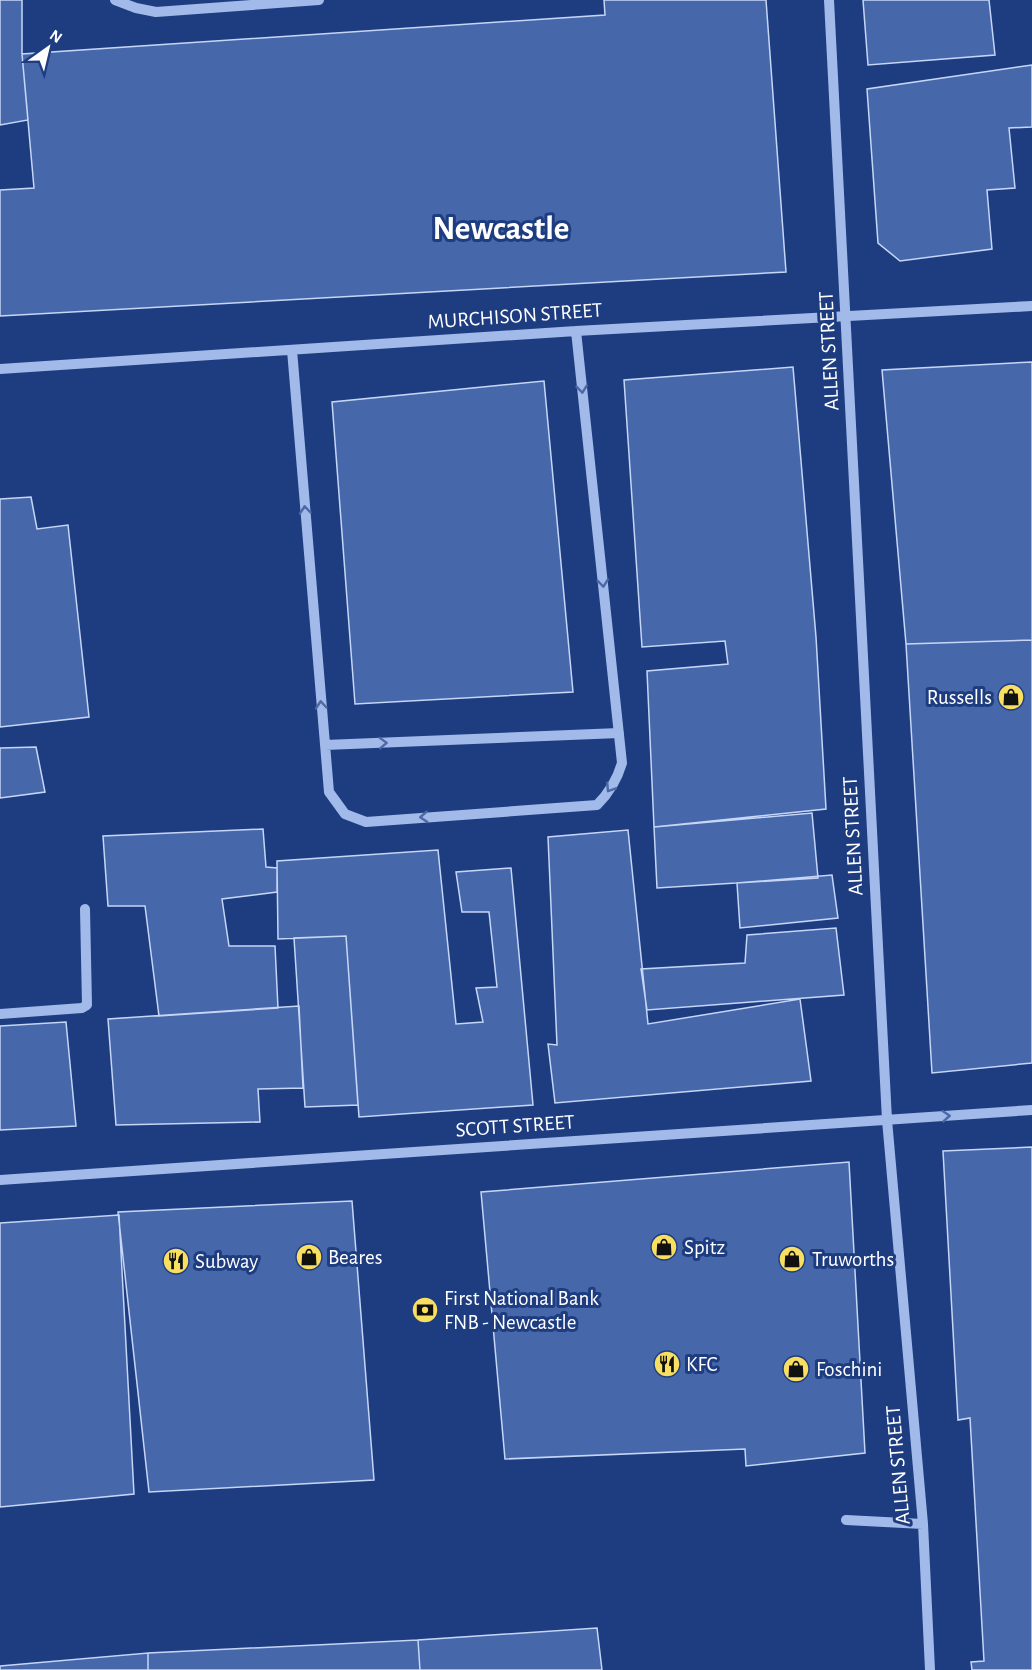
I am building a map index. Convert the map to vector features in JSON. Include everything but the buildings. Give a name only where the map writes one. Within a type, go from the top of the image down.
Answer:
[{"type":"street","points":[[115,0],[136,9],[156,12],[319,0]]},
{"type":"street","name":"ALLEN STREET","points":[[829,0],[887,1120],[923,1524],[930,1670]]},
{"type":"street","name":"MURCHISON STREET","points":[[0,369],[576,331],[847,318],[1032,306]]},
{"type":"street","points":[[292,350],[329,792],[345,814],[366,822],[597,805],[607,794],[622,764],[576,331]]},
{"type":"street","points":[[325,745],[619,733]]},
{"type":"street","points":[[0,1014],[82,1008],[87,1005],[85,909]]},
{"type":"street","name":"SCOTT STREET","points":[[0,1180],[1032,1110]]},
{"type":"street","points":[[846,1520],[923,1524]]},
{"type":"place","name":"Russells","points":[[1011,697]]},
{"type":"place","name":"Spitz","points":[[664,1247]]},
{"type":"place","name":"Beares","points":[[309,1257]]},
{"type":"place","name":"Truworths","points":[[792,1259]]},
{"type":"place","name":"Subway","points":[[176,1261]]},
{"type":"place","name":"First National Bank FNB - Newcastle","points":[[425,1310]]},
{"type":"place","name":"KFC","points":[[667,1364]]},
{"type":"place","name":"Foschini","points":[[796,1369]]},
{"type":"district","name":"Newcastle","points":[[501,229]]}]
